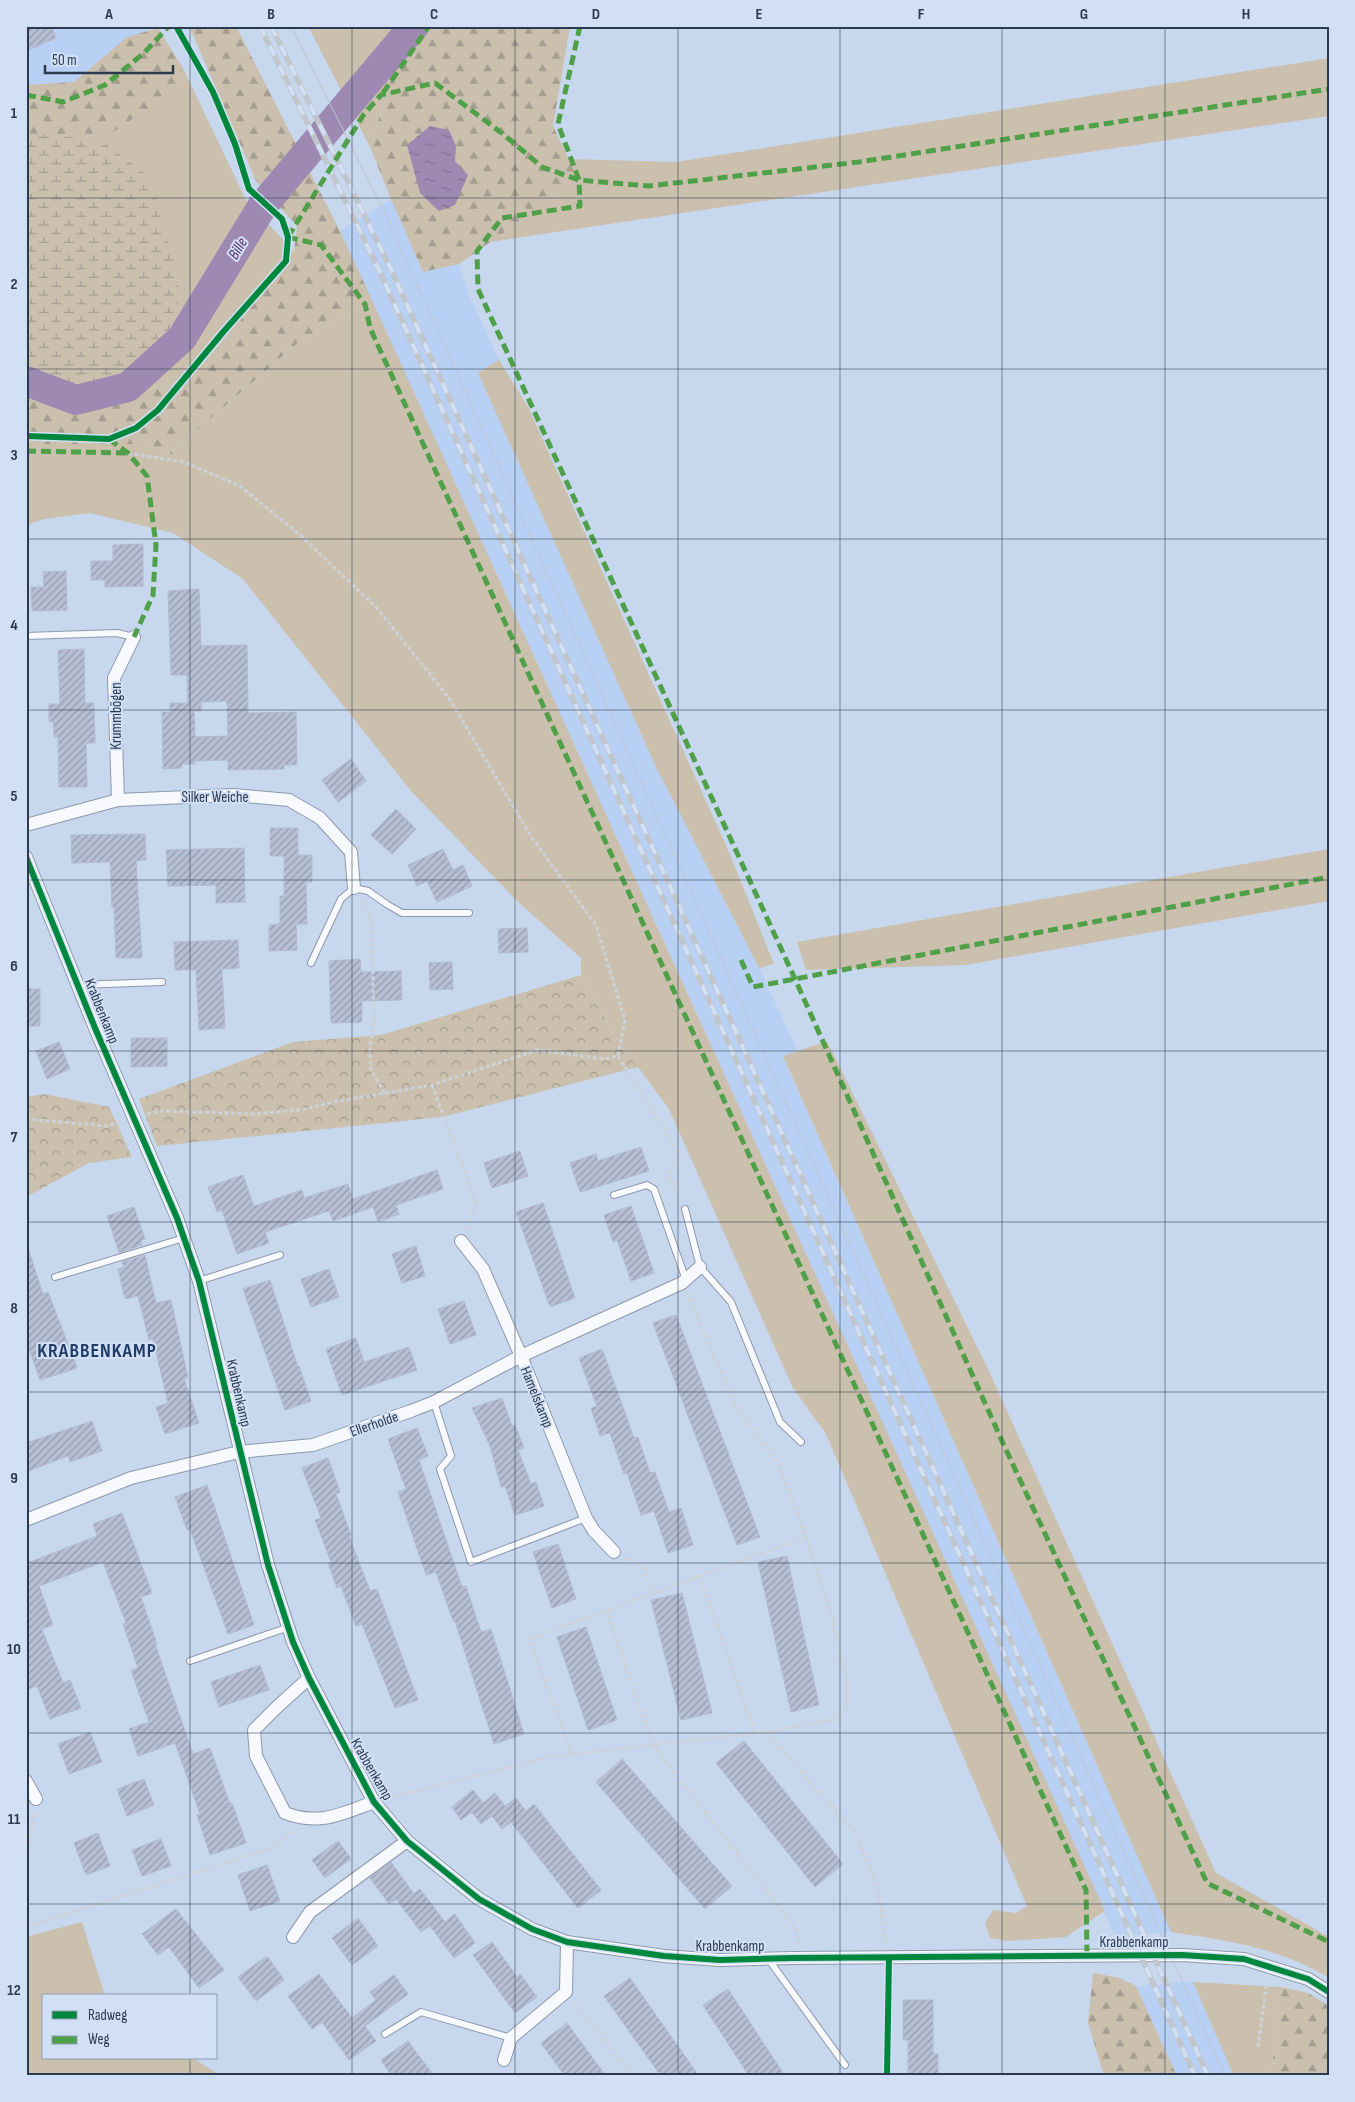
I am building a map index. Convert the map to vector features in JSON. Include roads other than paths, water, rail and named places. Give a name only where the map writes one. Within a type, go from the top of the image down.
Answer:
[{"type":"street","name":"Krummbögen","points":[[118,800],[114,678],[134,637]]},
{"type":"street","name":"Silker Weiche","points":[[26,825],[118,800],[234,794],[289,800],[320,818],[351,852],[354,888]]},
{"type":"street","name":"Krabbenkamp","points":[[26,856],[78,985],[177,1218],[199,1281],[239,1452],[268,1565],[289,1627],[309,1678],[374,1802],[407,1841],[479,1898],[532,1929],[567,1942],[664,1956],[720,1960],[1182,1955],[1244,1959],[1308,1979],[1329,1992]]},
{"type":"street","name":"Hamelskamp","points":[[462,1241],[483,1270],[521,1356],[586,1518],[594,1531],[614,1552]]},
{"type":"street","name":"Ellerholde","points":[[26,1520],[131,1478],[239,1452],[313,1445],[434,1402],[521,1356],[684,1281],[700,1267]]},
{"type":"street","name":"Krabbenkamp","points":[[309,1678],[254,1730],[256,1756],[285,1813],[303,1819],[331,1817],[374,1802]]},
{"type":"street","points":[[26,1781],[36,1798]]},
{"type":"street","points":[[292,1937],[310,1912],[407,1841]]},
{"type":"street","points":[[504,2060],[511,2038],[566,1992],[567,1942]]},
{"type":"lane","points":[[26,636],[117,633],[134,637]]},
{"type":"lane","points":[[311,963],[341,899],[354,888],[368,891],[388,906],[402,913],[469,913]]},
{"type":"lane","points":[[78,985],[162,982]]},
{"type":"lane","points":[[614,1195],[647,1185],[654,1189],[684,1281]]},
{"type":"lane","points":[[686,1209],[700,1267],[731,1302],[780,1422],[801,1442]]},
{"type":"lane","points":[[55,1278],[184,1238]]},
{"type":"lane","points":[[199,1281],[280,1254]]},
{"type":"lane","points":[[434,1402],[451,1456],[440,1469],[471,1562],[586,1518]]},
{"type":"lane","points":[[190,1660],[289,1627]]},
{"type":"lane","points":[[768,1958],[845,2065]]},
{"type":"lane","points":[[385,2034],[421,2012],[511,2038]]},
{"type":"water","points":[[430,126],[449,130],[456,146],[455,161],[468,175],[455,205],[439,211],[420,193],[407,145]]},
{"type":"waterway","name":"Bille","points":[[26,381],[76,400],[128,387],[182,338],[263,205],[414,26]]},
{"type":"tram line","points":[[291,26],[380,203],[1225,2076]]},
{"type":"railway","points":[[260,26],[380,272],[1195,2076]]},
{"type":"railway","points":[[271,26],[390,267],[1208,2076]]},
{"type":"district","name":"KRABBENKAMP","points":[[97,1350]]}]
